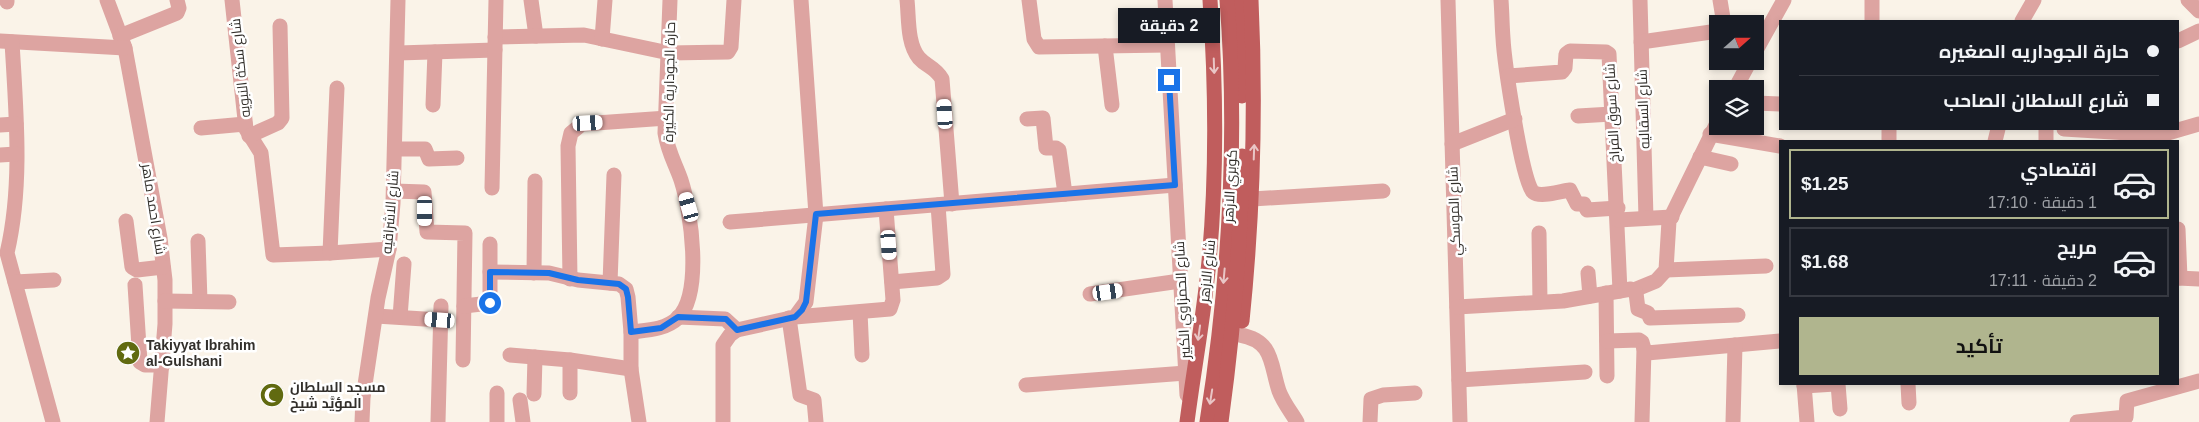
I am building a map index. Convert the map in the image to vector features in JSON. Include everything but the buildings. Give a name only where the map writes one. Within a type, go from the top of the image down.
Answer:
[{"type":"main road","name":"شارع الازهر","points":[[1188,418],[1209,262],[1214,195],[1214,64],[1210,0]]},
{"type":"main road","name":"كوبري الازهر","points":[[1221,372],[1232,152],[1232,96],[1226,0]]},
{"type":"main road","name":"كوبري الازهر","points":[[1221,372],[1242,195],[1242,71],[1238,0]]},
{"type":"main road","points":[[1207,422],[1221,372],[1237,355],[1240,335],[1252,199],[1255,118],[1252,0]]},
{"type":"main road","points":[[1221,372],[1221,422]]},
{"type":"street","name":"شارع احمد ماهر","points":[[107,0],[122,42],[159,229],[165,301],[163,365],[157,422]]},
{"type":"street","points":[[53,422],[15,282],[4,253],[14,227],[16,154],[16,124],[6,42],[122,42],[176,13],[179,8],[177,0]]},
{"type":"street","name":"شارع سكة النبويه","points":[[232,0],[248,130],[261,153],[273,255],[389,249]]},
{"type":"street","name":"شارع الاشراقيه","points":[[362,422],[363,398],[389,249],[394,191],[398,0]]},
{"type":"street","points":[[492,188],[496,0]]},
{"type":"street","points":[[531,0],[536,36]]},
{"type":"street","points":[[602,39],[604,0]]},
{"type":"street","name":"حارة الجودارية الكبيرة","points":[[670,0],[665,133],[667,148],[680,178],[689,207],[693,239],[692,272],[686,304],[678,317]]},
{"type":"street","points":[[398,53],[435,52],[536,36],[584,35],[669,52],[728,52],[731,48],[734,0]]},
{"type":"street","points":[[801,0],[816,214],[806,302],[792,317],[800,395],[814,400],[816,422]]},
{"type":"street","points":[[892,282],[937,278],[943,274],[945,204],[942,79],[937,70],[919,58],[914,50],[907,0]]},
{"type":"street","points":[[1030,0],[1034,39],[1035,44],[1039,47],[1167,45]]},
{"type":"street","name":"شارع الحمزاوي الكبير","points":[[1164,0],[1188,418]]},
{"type":"street","name":"شارع الموسكي","points":[[1448,0],[1460,422]]},
{"type":"street","points":[[1501,0],[1503,40],[1508,76],[1521,158],[1529,188],[1533,193],[1538,194],[1570,190],[1577,204],[1584,204],[1587,210],[1646,218],[1672,217]]},
{"type":"street","name":"شارع السقاليه","points":[[1640,0],[1646,218]]},
{"type":"street","points":[[1720,0],[1722,15]]},
{"type":"street","points":[[1764,43],[1774,34],[1784,0]]},
{"type":"street","points":[[1872,0],[1872,20]]},
{"type":"street","points":[[2023,20],[2034,0]]},
{"type":"street","points":[[2188,0],[2199,11]]},
{"type":"street","points":[[201,128],[248,130],[278,124],[282,118],[280,26]]},
{"type":"street","points":[[2179,41],[2199,31]]},
{"type":"street","points":[[1641,42],[1709,32]]},
{"type":"street","points":[[1105,46],[1112,105]]},
{"type":"street","name":"شارع سوق الفراخ","points":[[1508,76],[1562,72],[1566,68],[1566,54],[1570,51],[1608,52],[1618,214],[1620,291]]},
{"type":"street","points":[[433,105],[435,52]]},
{"type":"street","points":[[330,253],[337,88]]},
{"type":"street","points":[[1764,103],[1779,104]]},
{"type":"street","points":[[1578,116],[1612,114]]},
{"type":"street","points":[[570,279],[568,146],[571,133],[576,128],[588,123],[666,118]]},
{"type":"street","points":[[1027,119],[1043,118],[1046,148],[1060,150],[1065,194]]},
{"type":"street","points":[[1452,144],[1515,119]]},
{"type":"street","points":[[0,125],[16,124]]},
{"type":"street","points":[[2084,130],[2160,138],[2199,124]]},
{"type":"street","points":[[1457,307],[1540,302],[1590,296],[1620,291],[1656,281],[1666,270],[1667,231],[1672,217],[1710,135]]},
{"type":"street","points":[[1742,135],[1779,146]]},
{"type":"street","points":[[395,149],[425,149],[428,158],[431,159],[457,158]]},
{"type":"street","points":[[0,155],[16,154]]},
{"type":"street","points":[[1700,157],[1731,164]]},
{"type":"street","points":[[610,283],[614,175]]},
{"type":"street","points":[[534,273],[535,181]]},
{"type":"street","points":[[730,222],[1175,185]]},
{"type":"street","points":[[1252,199],[1383,190]]},
{"type":"street","points":[[394,191],[424,192],[427,232],[465,233],[463,360]]},
{"type":"street","points":[[723,422],[724,345],[730,335],[737,330],[792,317],[890,309],[892,305],[892,282],[886,209]]},
{"type":"street","points":[[126,221],[132,267],[137,270],[163,267]]},
{"type":"street","points":[[1539,233],[1540,302]]},
{"type":"street","points":[[198,241],[200,301]]},
{"type":"street","points":[[464,306],[490,303],[490,244]]},
{"type":"street","points":[[400,317],[404,264]]},
{"type":"street","points":[[1666,270],[1766,266]]},
{"type":"street","points":[[490,272],[549,273],[570,279],[619,284],[626,289],[631,332],[632,369],[639,422]]},
{"type":"street","points":[[1588,273],[1590,296]]},
{"type":"street","points":[[2179,278],[2199,279]]},
{"type":"street","points":[[15,282],[54,280]]},
{"type":"street","points":[[1090,294],[1180,281]]},
{"type":"street","points":[[135,285],[140,362],[142,365],[163,365]]},
{"type":"street","points":[[1620,291],[1637,308],[1648,313],[1650,318],[1738,315]]},
{"type":"street","points":[[1607,376],[1607,341],[1620,291]]},
{"type":"street","points":[[165,301],[229,302]]},
{"type":"street","points":[[860,312],[862,355]]},
{"type":"street","points":[[376,316],[400,317],[440,313],[438,422]]},
{"type":"street","points":[[631,332],[661,328],[678,317],[726,319],[737,330]]},
{"type":"street","points":[[1240,335],[1252,337],[1261,342],[1268,350],[1280,393],[1297,422]]},
{"type":"street","points":[[1607,341],[1639,340],[1642,342],[1644,350],[1642,422]]},
{"type":"street","points":[[1644,350],[1647,353],[1779,341]]},
{"type":"street","points":[[1734,422],[1736,345]]},
{"type":"street","points":[[510,355],[570,360],[632,369]]},
{"type":"street","points":[[523,422],[535,357]]},
{"type":"street","points":[[570,360],[570,393]]},
{"type":"street","points":[[1459,380],[1586,372]]},
{"type":"street","points":[[1026,385],[1186,373]]},
{"type":"street","points":[[2076,422],[2126,416],[2126,401],[2199,381]]},
{"type":"street","points":[[1804,385],[1807,422]]},
{"type":"street","points":[[1837,385],[1840,410]]},
{"type":"street","points":[[1908,385],[1909,403]]},
{"type":"street","points":[[497,393],[497,422]]},
{"type":"street","points":[[1370,422],[1369,403],[1371,399],[1376,396],[1415,393]]},
{"type":"place","name":"Takiyyat Ibrahim al-Gulshani","points":[[128,353]]},
{"type":"place","name":"مسجد السلطان المؤيَّد شيخ","points":[[272,395]]},
{"type":"route","points":[[490,303],[490,272],[549,273],[570,279],[619,284],[626,289],[631,332],[661,328],[678,317],[723,318],[730,322],[737,330],[795,317],[802,310],[806,302],[816,214],[1175,185],[1169,80]]}]
